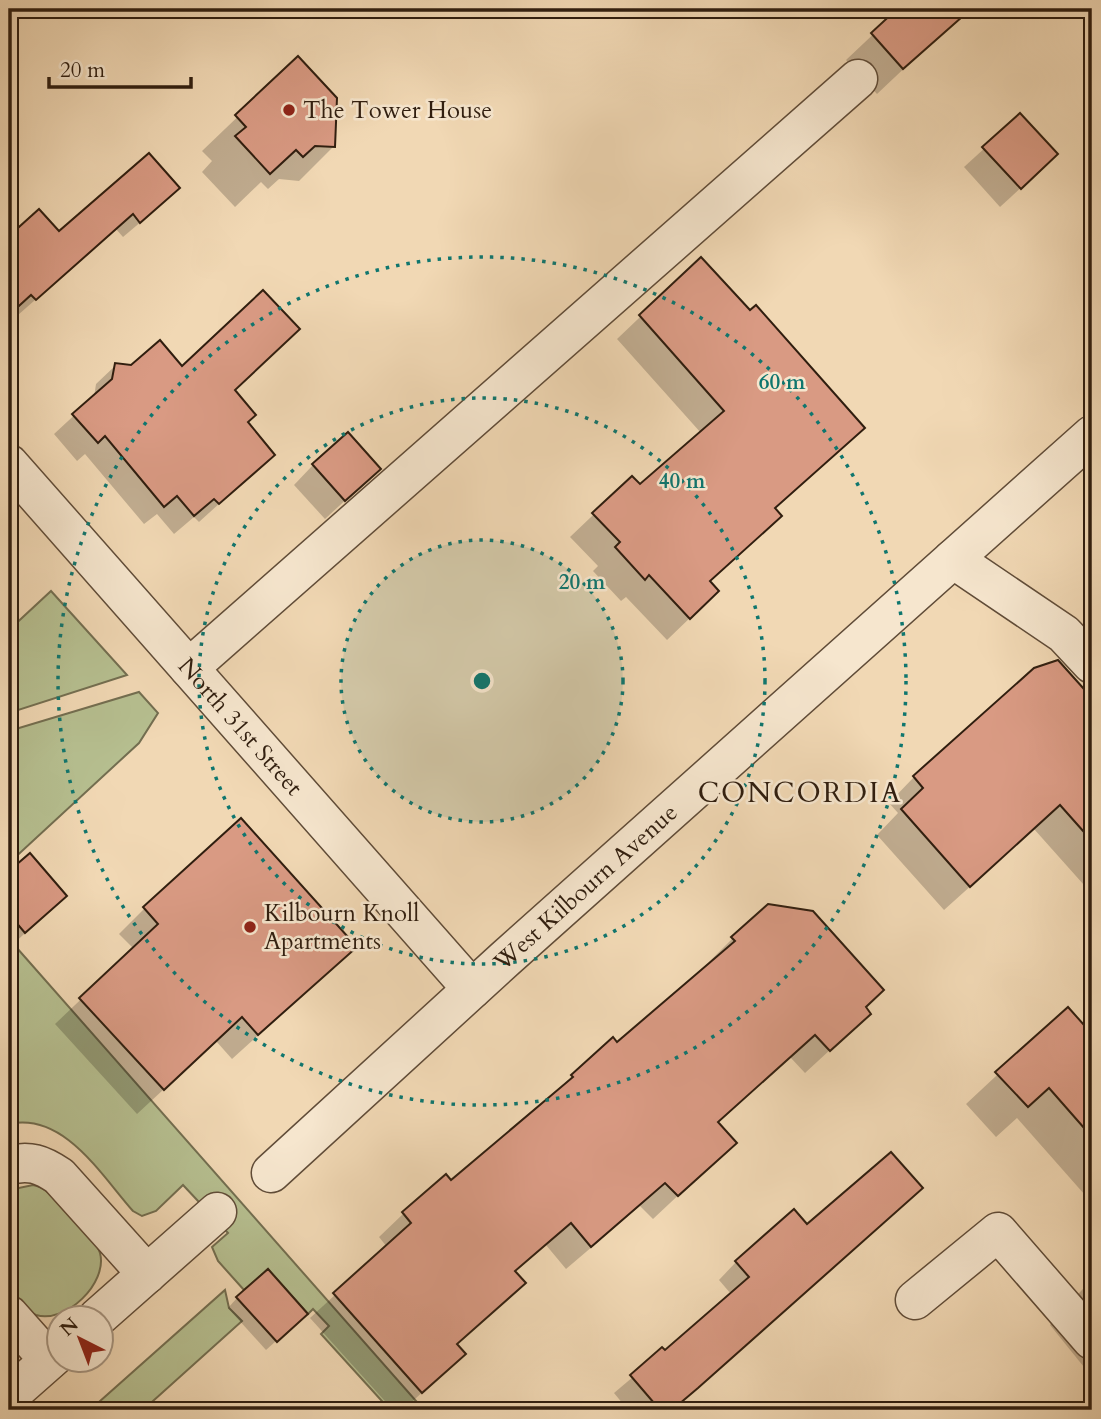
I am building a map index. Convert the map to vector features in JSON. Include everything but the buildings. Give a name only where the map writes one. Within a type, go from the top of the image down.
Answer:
[{"type":"street","points":[[189,668],[858,79]]},
{"type":"street","name":"West Kilbourn Avenue","points":[[271,1173],[472,989],[1092,435]]},
{"type":"street","name":"North 31st Street","points":[[9,464],[472,989]]},
{"type":"street","points":[[953,559],[1064,634],[1092,664]]},
{"type":"street","points":[[9,1165],[24,1162],[41,1164],[59,1176],[147,1274]]},
{"type":"street","points":[[113,1304],[217,1212]]},
{"type":"street","points":[[915,1300],[998,1232],[1092,1340]]},
{"type":"street","points":[[9,1315],[46,1348]]},
{"type":"street","points":[[9,1396],[46,1362]]},
{"type":"green space","points":[[51,591],[127,675],[9,713],[9,630]]},
{"type":"green space","points":[[139,692],[158,713],[139,743],[9,863],[9,731]]},
{"type":"green space","points":[[9,939],[424,1410],[390,1410],[321,1334],[329,1326],[313,1309],[308,1314],[268,1269],[244,1290],[218,1261],[212,1247],[228,1233],[183,1185],[156,1211],[142,1216],[133,1211],[94,1164],[64,1137],[47,1127],[29,1123],[9,1124]]},
{"type":"green space","points":[[33,1185],[44,1189],[98,1248],[101,1265],[98,1277],[76,1304],[46,1304],[46,1316],[36,1315],[28,1311],[9,1290],[9,1190]]},
{"type":"green space","points":[[225,1290],[229,1308],[242,1321],[143,1410],[90,1410]]},
{"type":"place","name":"The Tower House","points":[[289,110]]},
{"type":"place","name":"Kilbourn Knoll Apartments","points":[[250,927]]},
{"type":"district","name":"CONCORDIA","points":[[800,792]]}]
